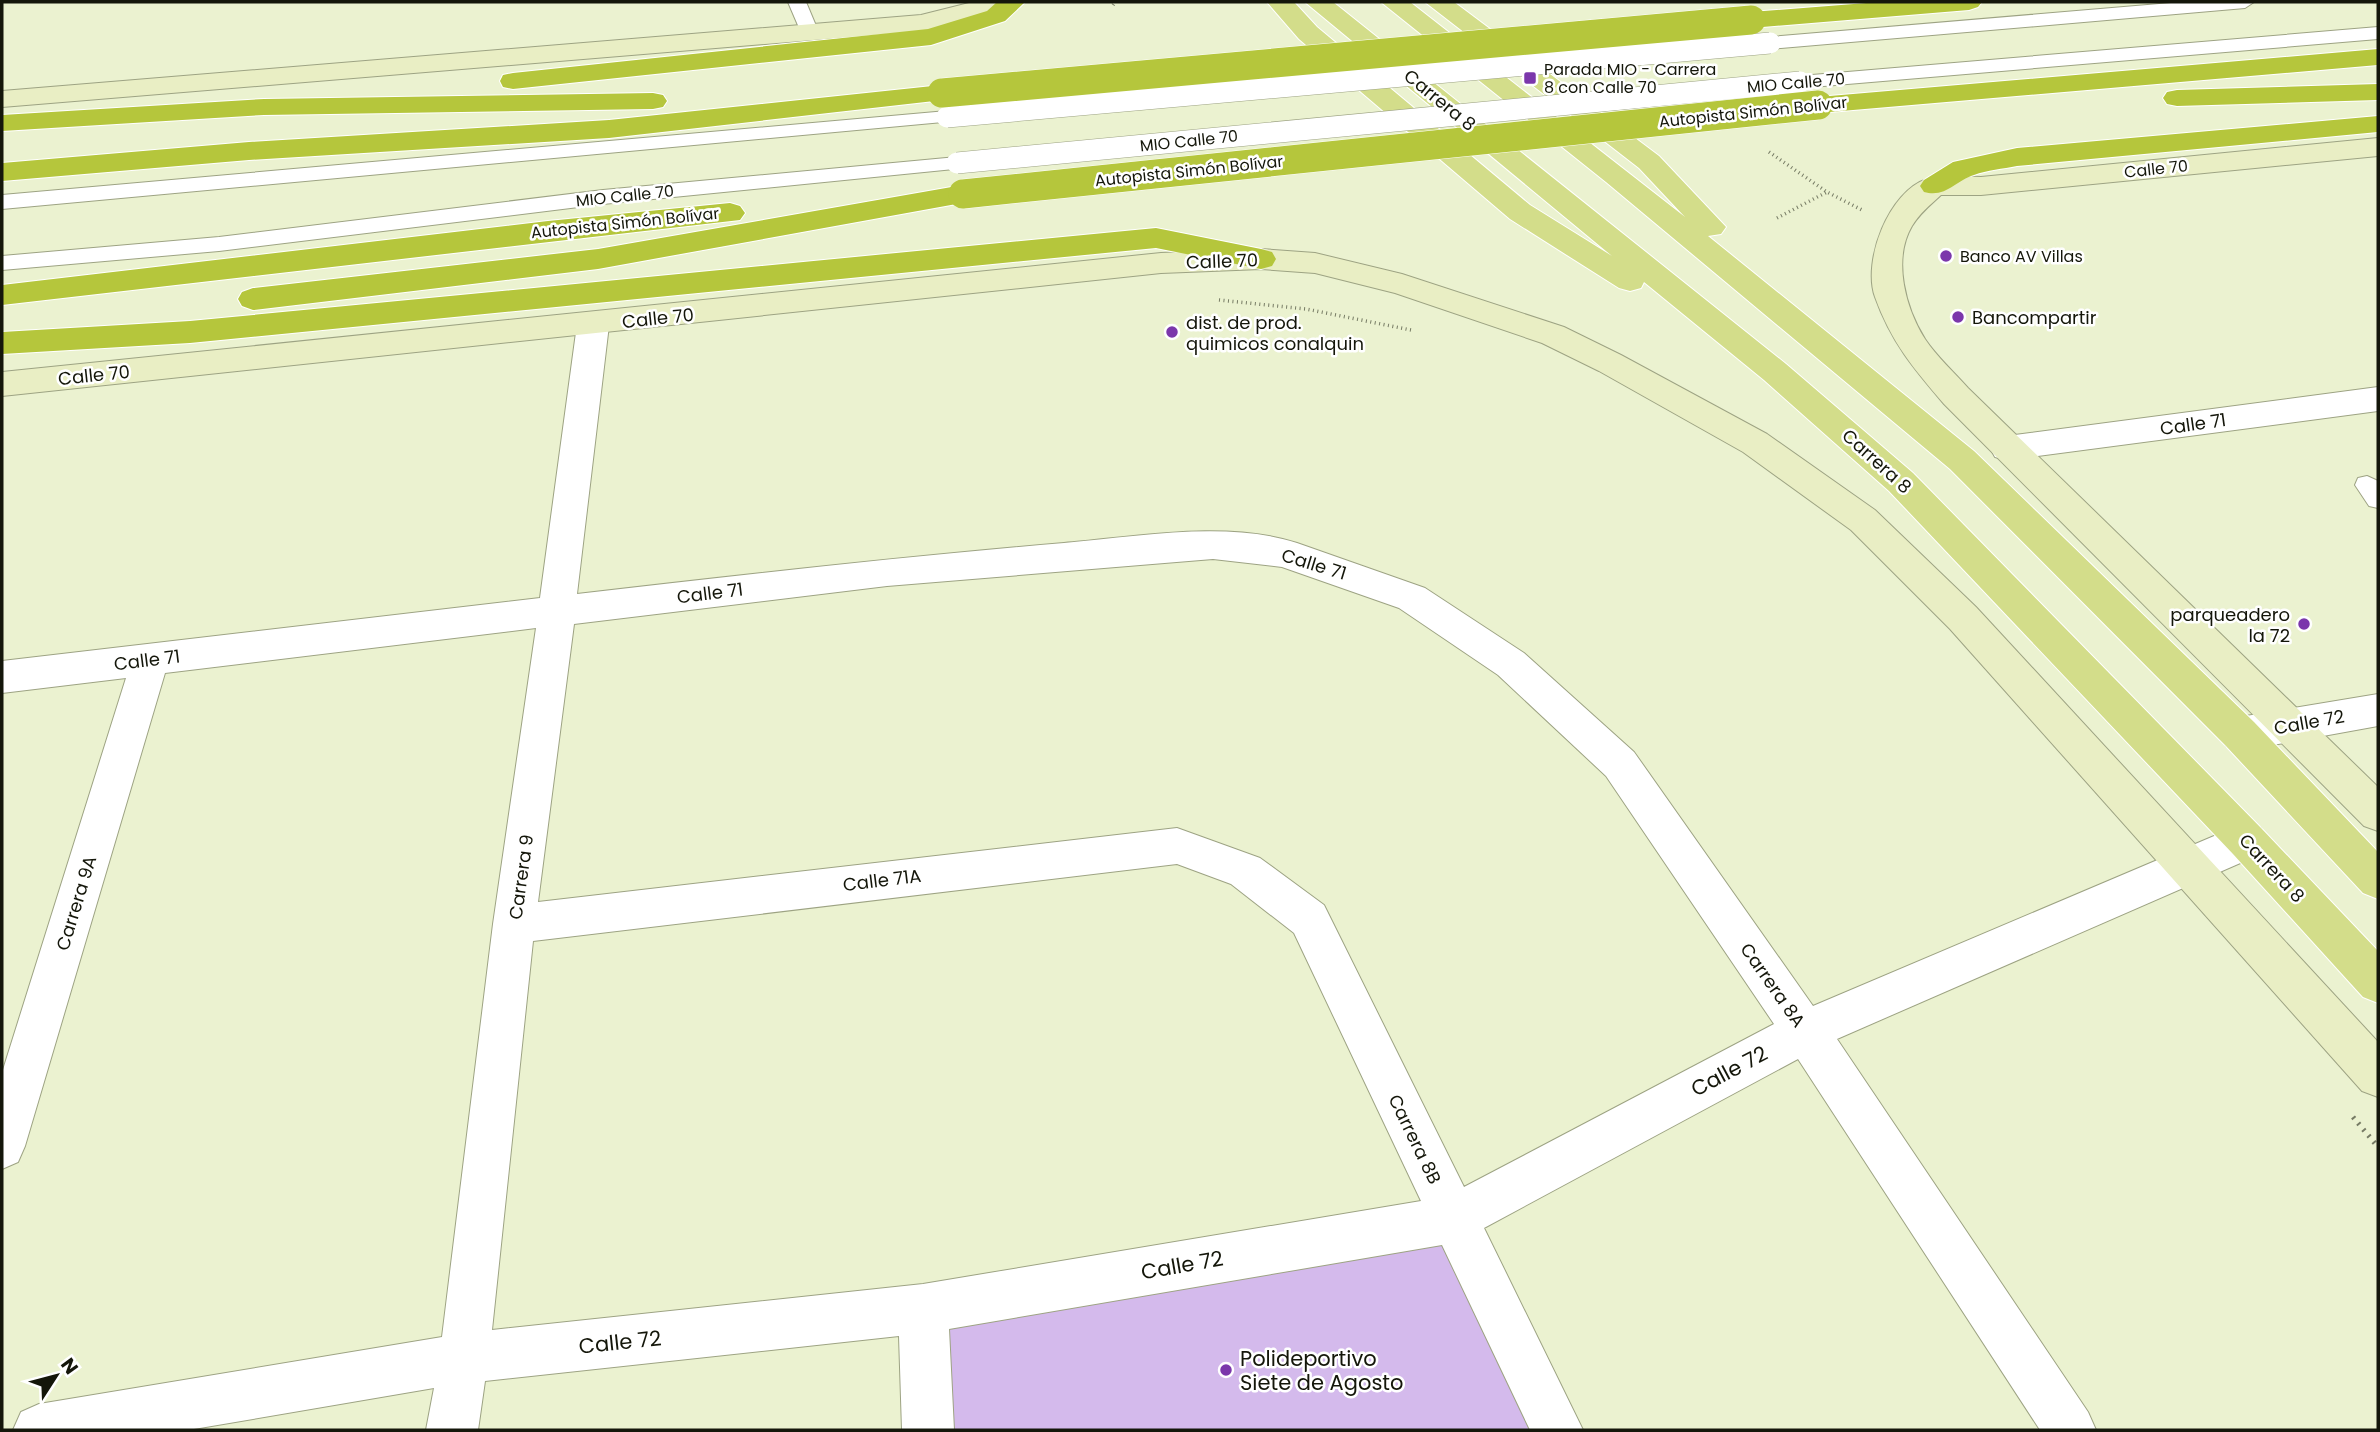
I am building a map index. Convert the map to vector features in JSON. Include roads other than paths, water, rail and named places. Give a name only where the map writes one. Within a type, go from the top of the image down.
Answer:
[{"type":"highway","points":[[264,107],[931,37],[996,16],[1012,2]]},
{"type":"highway","points":[[1751,20],[1872,2]]},
{"type":"highway","points":[[2,172],[249,151],[944,105],[1751,20],[1969,2]]},
{"type":"highway","name":"Autopista Simón Bolívar","points":[[2,295],[210,273],[601,223],[963,194],[1818,105],[2378,57]]},
{"type":"highway","points":[[1818,105],[2378,92]]},
{"type":"highway","points":[[2,123],[264,107],[611,102],[944,105]]},
{"type":"highway","points":[[1934,187],[1963,167],[2017,157],[2378,124]]},
{"type":"highway","points":[[2,342],[199,306],[598,259],[963,194]]},
{"type":"highway","points":[[2,342],[190,332],[1156,238],[1261,259]]},
{"type":"main road","points":[[1280,2],[1308,33],[1520,212],[1775,372]]},
{"type":"main road","name":"Carrera 8","points":[[1318,2],[1775,372],[1901,482],[2248,841],[2378,982]]},
{"type":"main road","points":[[1394,2],[1821,342],[1962,460],[2240,734],[2378,880]]},
{"type":"main road","points":[[1438,2],[1649,162],[1821,342]]},
{"type":"street","points":[[2,99],[922,23],[998,2]]},
{"type":"street","name":"Calle 70","points":[[1934,187],[1981,186],[2378,147]]},
{"type":"street","points":[[1934,187],[1912,205],[1896,227],[1889,248],[1889,294],[1912,345],[1956,396],[2007,448],[2291,724],[2378,813]]},
{"type":"street","name":"Calle 70","points":[[2,384],[593,325],[1161,264],[1261,259],[1315,263],[1402,284],[1553,335],[1610,363],[1755,443],[1863,520],[1963,618],[2187,865]]},
{"type":"street","name":"Carrera 9","points":[[452,1430],[464,1358],[514,924],[593,325]]},
{"type":"street","name":"Calle 71","points":[[2007,448],[2378,399]]},
{"type":"street","name":"Calle 71","points":[[2,677],[887,572],[1213,545],[1284,553],[1412,598]]},
{"type":"street","name":"Carrera 8A","points":[[1412,598],[1511,664],[1620,764],[1805,1031],[2070,1430]]},
{"type":"street","name":"Carrera 9A","points":[[2,1146],[150,660]]},
{"type":"street","name":"Calle 72","points":[[2240,734],[2378,710]]},
{"type":"street","name":"Calle 72","points":[[38,1430],[464,1358],[923,1309],[1453,1219],[1805,1031],[2248,841]]},
{"type":"street","name":"Calle 71A","points":[[514,924],[1177,846],[1245,871]]},
{"type":"street","points":[[2187,865],[2378,1075]]},
{"type":"street","name":"Carrera 8B","points":[[1245,871],[1309,919],[1557,1430]]},
{"type":"street","points":[[923,1309],[928,1430]]},
{"type":"lane","points":[[797,2],[810,33]]},
{"type":"lane","points":[[2,202],[944,105],[1770,43],[2245,2]]},
{"type":"lane","name":"MIO Calle 70","points":[[2,263],[219,244],[603,198],[957,163],[1800,82],[2378,33]]},
{"type":"place","name":"Parada MIO - Carrera 8 con Calle 70","points":[[1530,78]]},
{"type":"place","name":"Banco AV Villas","points":[[1946,256]]},
{"type":"place","name":"Bancompartir","points":[[1958,317]]},
{"type":"place","name":"dist. de prod. quimicos conalquin","points":[[1172,332]]},
{"type":"place","name":"parqueadero la 72","points":[[2304,624]]},
{"type":"place","name":"Polideportivo Siete de Agosto","points":[[1226,1370]]}]
